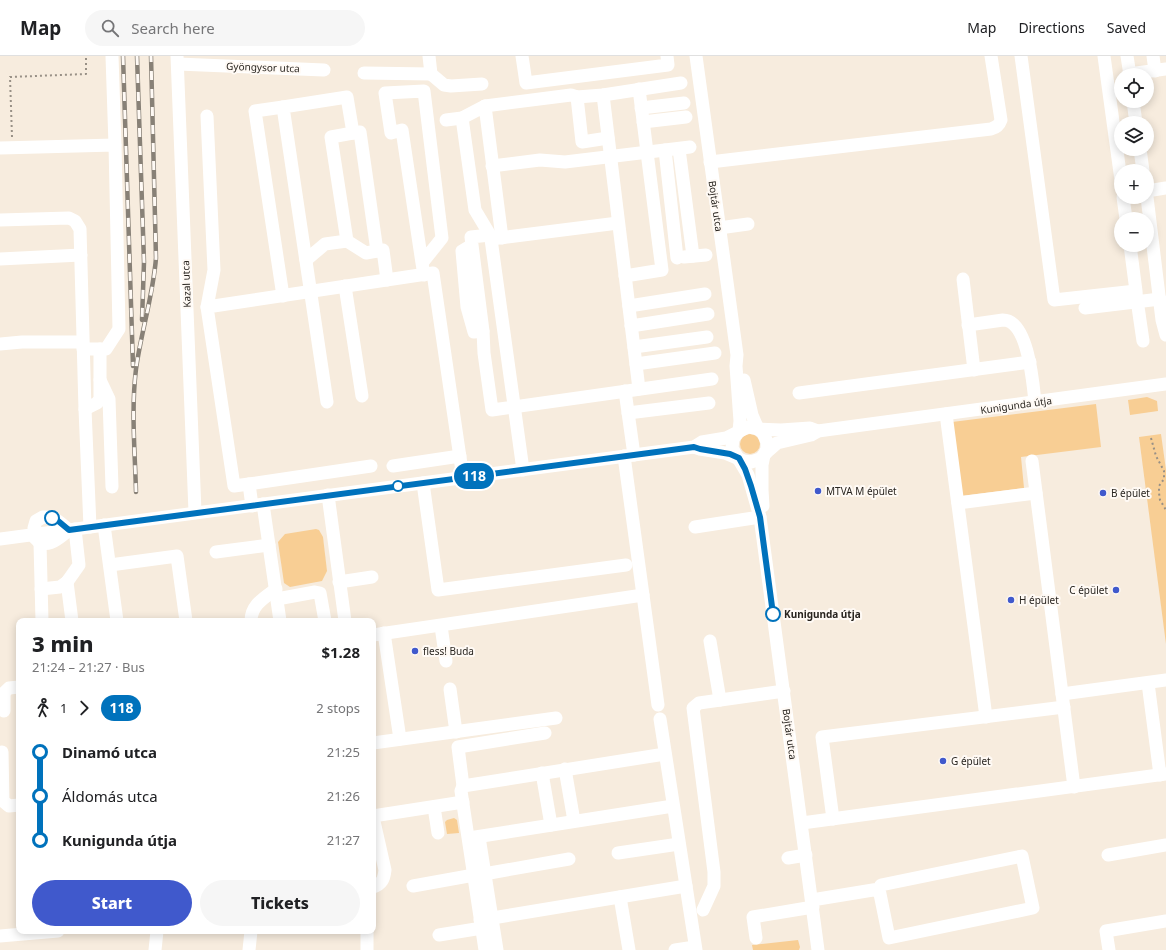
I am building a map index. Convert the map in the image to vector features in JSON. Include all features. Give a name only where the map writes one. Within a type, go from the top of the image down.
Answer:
[{"type":"street","points":[[0,344],[22,342],[106,349],[119,329],[112,56]]},
{"type":"street","points":[[429,56],[431,74]]},
{"type":"street","points":[[522,56],[526,83],[668,65],[667,56]]},
{"type":"street","name":"Bojtár utca","points":[[696,56],[737,355],[736,366],[740,421],[739,431]]},
{"type":"street","points":[[710,162],[991,129],[996,127],[1000,120],[992,56]]},
{"type":"street","points":[[1021,56],[1054,300],[1137,296],[1160,299]]},
{"type":"street","points":[[1104,56],[1119,164]]},
{"type":"street","points":[[1127,56],[1128,68]]},
{"type":"street","points":[[1153,56],[1160,70]]},
{"type":"street","name":"Gyöngysor utca","points":[[178,60],[324,70]]},
{"type":"street","name":"Kazal utca","points":[[178,60],[195,512]]},
{"type":"street","points":[[364,73],[431,74],[444,85],[482,84]]},
{"type":"street","points":[[446,120],[462,118],[485,106],[571,94],[577,97],[603,95],[681,83]]},
{"type":"street","points":[[625,276],[662,270],[639,89]]},
{"type":"street","points":[[424,91],[442,238],[423,269],[402,130],[390,133],[385,93],[424,91]]},
{"type":"street","points":[[603,95],[639,389]]},
{"type":"street","points":[[283,296],[255,111],[348,97],[353,133]]},
{"type":"street","points":[[577,97],[582,142],[608,138]]},
{"type":"street","points":[[641,108],[684,103]]},
{"type":"street","points":[[485,106],[492,166],[494,238],[523,470]]},
{"type":"street","points":[[283,107],[327,402]]},
{"type":"street","points":[[207,116],[214,270],[207,307],[234,486],[371,466]]},
{"type":"street","points":[[643,122],[686,117]]},
{"type":"street","points":[[462,118],[475,210],[494,238]]},
{"type":"street","points":[[347,241],[331,136],[360,132],[377,251]]},
{"type":"street","points":[[6,148],[115,146]]},
{"type":"street","points":[[492,166],[540,160],[565,162],[685,148],[699,255],[661,261]]},
{"type":"street","points":[[665,150],[677,258]]},
{"type":"street","points":[[1154,190],[1166,188]]},
{"type":"street","points":[[1148,204],[1162,320],[1166,335]]},
{"type":"street","points":[[0,220],[69,218],[76,221],[80,229],[84,409],[90,527]]},
{"type":"street","points":[[618,223],[494,238],[471,237],[492,410],[712,379]]},
{"type":"street","points":[[719,228],[748,224]]},
{"type":"street","points":[[306,260],[325,244],[347,241],[366,253],[382,250],[387,280]]},
{"type":"street","points":[[1131,252],[1143,341]]},
{"type":"street","points":[[0,258],[81,255]]},
{"type":"street","points":[[207,307],[387,280],[423,269],[433,273],[463,478]]},
{"type":"street","points":[[963,279],[974,370]]},
{"type":"street","points":[[345,286],[362,396]]},
{"type":"street","points":[[629,306],[705,294]]},
{"type":"street","points":[[1085,308],[1137,296]]},
{"type":"street","points":[[631,326],[708,314]]},
{"type":"street","points":[[968,325],[1003,320],[1014,323],[1022,338],[1030,362],[1035,402]]},
{"type":"street","points":[[634,348],[707,337]]},
{"type":"street","points":[[84,409],[97,403],[100,399],[100,349]]},
{"type":"street","points":[[636,364],[715,353]]},
{"type":"street","name":"Bojtár utca","points":[[737,355],[741,364],[750,408],[758,429]]},
{"type":"street","points":[[799,393],[1030,362]]},
{"type":"street","points":[[100,380],[109,399],[112,487]]},
{"type":"street","name":"Kunigunda útja","points":[[694,447],[725,453],[744,461],[751,462],[757,461],[777,443],[811,435],[818,431],[1166,384]]},
{"type":"street","points":[[625,391],[628,413],[629,456],[638,528],[643,595],[658,705]]},
{"type":"street","points":[[628,413],[709,403]]},
{"type":"street","points":[[946,414],[986,716]]},
{"type":"street","name":"Kunigunda útja","points":[[0,539],[37,539],[72,529],[694,447],[702,442],[726,438],[748,427],[758,429],[810,428],[818,431]]},
{"type":"street","points":[[758,429],[763,434],[767,442],[767,449],[764,455]]},
{"type":"street","points":[[739,431],[733,439],[732,444],[734,452],[739,458]]},
{"type":"street","name":"Bojtár utca","points":[[760,517],[763,506],[762,475],[764,455]]},
{"type":"street","points":[[393,466],[460,456]]},
{"type":"street","name":"Bojtár utca","points":[[739,458],[748,475],[760,517],[818,950]]},
{"type":"street","points":[[1032,461],[1074,787]]},
{"type":"street","points":[[423,483],[438,590],[626,565]]},
{"type":"street","points":[[249,484],[258,505],[269,545],[280,618]]},
{"type":"street","points":[[958,503],[1036,493]]},
{"type":"street","points":[[328,496],[345,618]]},
{"type":"street","points":[[695,527],[760,517]]},
{"type":"street","points":[[104,525],[118,618]]},
{"type":"street","points":[[41,589],[60,587],[67,582],[79,565],[72,529]]},
{"type":"street","points":[[37,539],[42,618]]},
{"type":"street","points":[[216,552],[269,545]]},
{"type":"street","points":[[110,565],[177,556],[186,618]]},
{"type":"street","points":[[339,582],[372,577]]},
{"type":"street","points":[[67,582],[72,618]]},
{"type":"street","points":[[252,618],[253,609],[260,600],[276,594],[315,592],[320,593],[324,618]]},
{"type":"street","points":[[400,739],[378,634],[441,626],[643,595]]},
{"type":"street","points":[[441,626],[446,662]]},
{"type":"street","points":[[710,641],[720,700]]},
{"type":"street","points":[[833,819],[822,737],[986,716],[1166,680]]},
{"type":"street","points":[[802,823],[1163,774],[1148,683]]},
{"type":"street","points":[[4,711],[4,693],[9,688],[16,687]]},
{"type":"street","points":[[450,689],[456,732]]},
{"type":"street","points":[[703,910],[714,886],[714,872],[692,712],[694,706],[699,703],[784,691]]},
{"type":"street","points":[[376,743],[556,718]]},
{"type":"street","points":[[660,719],[696,948],[675,950]]},
{"type":"street","points":[[485,950],[484,922],[474,837],[463,802],[463,786],[458,747],[545,733]]},
{"type":"street","points":[[2,752],[3,801],[9,806],[16,805]]},
{"type":"street","points":[[463,786],[665,754]]},
{"type":"street","points":[[565,769],[574,821]]},
{"type":"street","points":[[542,773],[551,825]]},
{"type":"street","points":[[376,816],[463,802]]},
{"type":"street","points":[[474,837],[673,806]]},
{"type":"street","points":[[434,807],[438,833]]},
{"type":"street","points":[[376,830],[385,870],[385,877],[382,882],[376,885]]},
{"type":"street","points":[[618,853],[679,844]]},
{"type":"street","points":[[1108,855],[1166,845]]},
{"type":"street","points":[[788,858],[806,855]]},
{"type":"street","points":[[756,938],[753,917],[879,889],[881,885],[1022,856],[1033,908],[889,938],[879,889]]},
{"type":"street","points":[[413,886],[569,859]]},
{"type":"street","points":[[439,935],[484,922],[686,886]]},
{"type":"street","points":[[620,897],[629,950]]},
{"type":"street","points":[[1109,950],[1106,931],[1166,921]]},
{"type":"street","points":[[484,922],[497,950]]},
{"type":"street","points":[[0,936],[21,934]]},
{"type":"street","points":[[155,950],[157,934]]},
{"type":"street","points":[[249,950],[251,934]]},
{"type":"street","points":[[367,934],[367,950]]},
{"type":"path","points":[[6,148],[10,77],[86,74],[86,56]]},
{"type":"path","points":[[1151,438],[1156,456],[1164,471],[1164,479],[1159,486],[1159,493],[1160,500],[1166,510]]},
{"type":"shaded area","points":[[1147,397],[1157,401],[1158,411],[1130,415],[1128,400]]},
{"type":"shaded area","points":[[1096,404],[1101,447],[1021,457],[1024,488],[961,496],[952,422]]},
{"type":"shaded area","points":[[750,434],[757,437],[760,444],[757,451],[750,454],[743,451],[740,444],[743,437]]},
{"type":"shaded area","points":[[1161,434],[1166,470],[1166,644],[1139,437]]},
{"type":"shaded area","points":[[316,529],[319,530],[323,537],[327,571],[322,581],[290,587],[284,583],[278,542],[285,534]]},
{"type":"shaded area","points":[[454,818],[457,820],[459,833],[447,834],[445,822]]},
{"type":"shaded area","points":[[798,940],[800,947],[799,950],[753,950],[752,945]]},
{"type":"railway","points":[[123,56],[133,366]]},
{"type":"railway","points":[[137,56],[144,262],[142,320]]},
{"type":"railway","points":[[136,492],[134,431],[136,369],[156,258],[151,56]]},
{"type":"bus line","name":"118","points":[[52,518],[57,520],[69,530],[195,512],[252,506],[694,447],[730,454],[739,458],[748,475],[760,517],[773,614]]},
{"type":"place","name":"MTVA M épület","points":[[818,491]]},
{"type":"place","name":"B épület","points":[[1103,493]]},
{"type":"place","name":"C épület","points":[[1116,590]]},
{"type":"place","name":"H épület","points":[[1011,600]]},
{"type":"place","name":"Kunigunda útja","points":[[773,614]]},
{"type":"place","name":"fless! Buda","points":[[415,651]]},
{"type":"place","name":"G épület","points":[[943,761]]}]
